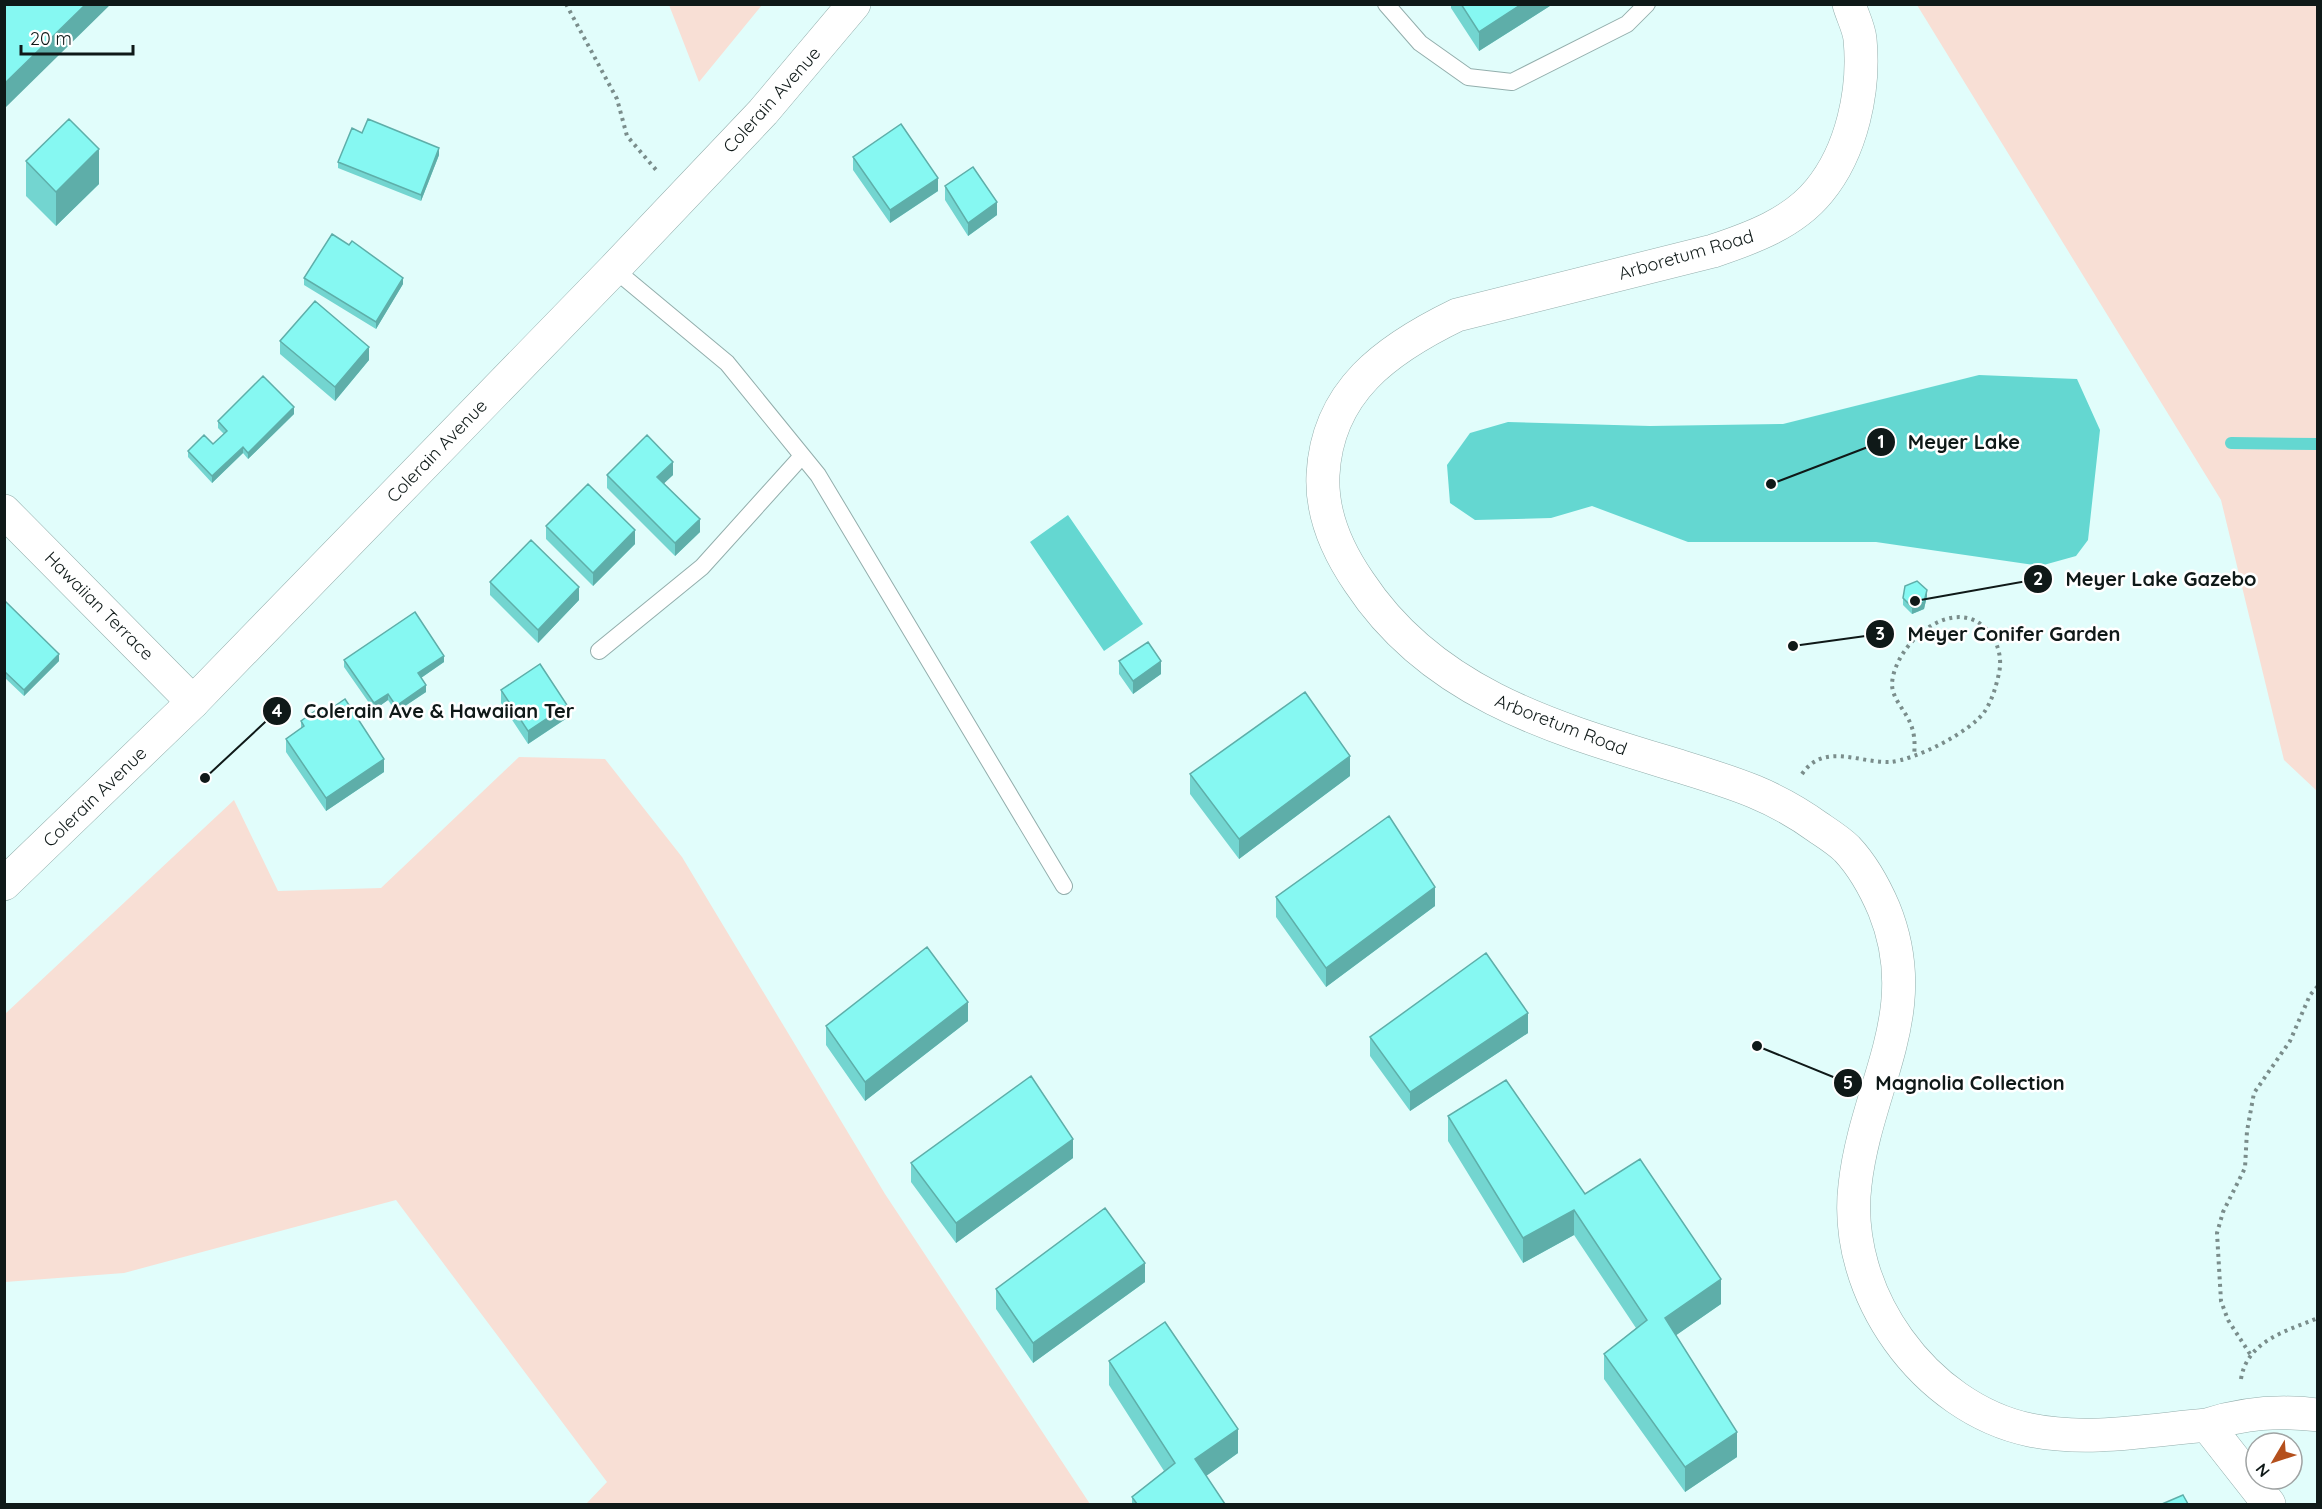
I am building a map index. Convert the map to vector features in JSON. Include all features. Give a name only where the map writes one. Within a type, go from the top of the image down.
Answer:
[{"type":"street","name":"Colerain Avenue","points":[[4,884],[193,702],[614,269],[763,112],[854,4]]},
{"type":"street","name":"Arboretum Road","points":[[1849,4],[1860,37],[1860,83],[1851,127],[1834,169],[1818,192],[1787,218],[1752,238],[1713,251],[1457,315],[1417,334],[1376,364],[1352,390],[1333,421],[1324,456],[1322,492],[1330,527],[1344,560],[1373,604],[1402,636],[1451,676],[1497,703],[1594,740],[1731,782],[1787,805],[1846,848],[1874,886],[1894,934],[1900,979],[1899,1014],[1859,1154],[1854,1200],[1855,1228],[1862,1264],[1874,1299],[1902,1345],[1925,1372],[1952,1395],[1998,1421],[2032,1431],[2084,1436],[2221,1421],[2283,1410],[2318,1415]]},
{"type":"street","name":"Hawaiian Terrace","points":[[4,511],[193,702]]},
{"type":"street","points":[[2221,1421],[2269,1504]]},
{"type":"lane","points":[[1386,4],[1420,43],[1468,77],[1512,82],[1627,24],[1647,4]]},
{"type":"lane","points":[[614,269],[727,363],[818,475],[882,578],[1064,886]]},
{"type":"lane","points":[[599,651],[702,567],[802,456]]},
{"type":"path","points":[[566,4],[617,99],[627,136],[650,164],[684,196]]},
{"type":"path","points":[[1787,805],[1811,762],[1827,756],[1892,762],[1914,756],[1969,726],[1984,713],[1996,689],[2000,652],[1991,632],[1974,619],[1949,617],[1925,630],[1908,647],[1897,666],[1892,685],[1895,698],[1911,724],[1915,737],[1914,756]]},
{"type":"path","points":[[2250,1354],[2228,1320],[2221,1302],[2217,1233],[2223,1212],[2245,1168],[2247,1131],[2254,1093],[2290,1041],[2310,994],[2318,986]]},
{"type":"path","points":[[2221,1421],[2243,1363],[2250,1354],[2280,1333],[2318,1318]]},
{"type":"shaded area","points":[[669,5],[762,5],[699,82]]},
{"type":"shaded area","points":[[1917,5],[2317,5],[2317,791],[2284,760],[2221,500]]},
{"type":"shaded area","points":[[519,757],[605,759],[682,857],[885,1194],[1090,1504],[586,1504],[607,1482],[396,1200],[124,1273],[5,1282],[5,1014],[234,800],[278,891],[381,888]]},
{"type":"water","points":[[1979,375],[2077,379],[2100,430],[2088,540],[2076,556],[2040,566],[1876,542],[1688,542],[1592,506],[1551,518],[1475,520],[1450,503],[1447,465],[1470,433],[1508,422],[1650,426],[1783,424]]},
{"type":"water","points":[[1068,515],[1143,624],[1104,651],[1030,542]]},
{"type":"building","points":[[4,4],[86,4],[4,84]]},
{"type":"building","points":[[1461,4],[1522,4],[1479,32]]},
{"type":"building","points":[[69,119],[99,149],[56,192],[26,161]]},
{"type":"building","points":[[368,119],[439,148],[421,195],[338,162],[352,128],[362,133]]},
{"type":"building","points":[[901,124],[938,178],[890,210],[853,157]]},
{"type":"building","points":[[973,167],[997,202],[968,223],[945,186]]},
{"type":"building","points":[[332,234],[349,245],[352,241],[403,278],[376,322],[304,278]]},
{"type":"building","points":[[315,301],[369,347],[335,387],[280,341]]},
{"type":"building","points":[[263,376],[294,407],[248,453],[243,447],[212,476],[188,451],[204,435],[213,444],[227,431],[218,421]]},
{"type":"building","points":[[647,435],[673,462],[657,477],[700,519],[675,543],[607,475]]},
{"type":"building","points":[[588,484],[635,530],[593,573],[546,526]]},
{"type":"building","points":[[531,540],[579,587],[538,630],[490,582]]},
{"type":"building","points":[[1917,581],[1927,590],[1924,602],[1912,607],[1903,598],[1905,586]]},
{"type":"building","points":[[5,601],[59,654],[24,690],[4,671]]},
{"type":"building","points":[[415,612],[444,656],[418,673],[426,685],[396,706],[388,694],[374,703],[344,660]]},
{"type":"building","points":[[1148,642],[1161,661],[1133,681],[1119,661]]},
{"type":"building","points":[[540,664],[567,705],[528,731],[501,690]]},
{"type":"building","points":[[1305,692],[1350,756],[1239,839],[1190,774]]},
{"type":"building","points":[[345,699],[384,759],[326,798],[286,739],[304,726],[301,721],[322,706],[326,712]]},
{"type":"building","points":[[1389,816],[1435,887],[1326,968],[1276,897]]},
{"type":"building","points":[[927,947],[968,1002],[865,1082],[826,1026]]},
{"type":"building","points":[[1486,953],[1528,1013],[1410,1092],[1370,1037]]},
{"type":"building","points":[[1031,1076],[1073,1139],[956,1223],[911,1163]]},
{"type":"building","points":[[1506,1080],[1585,1194],[1640,1159],[1721,1279],[1665,1318],[1737,1432],[1685,1467],[1604,1354],[1647,1320],[1574,1210],[1523,1238],[1448,1116]]},
{"type":"building","points":[[1105,1208],[1145,1263],[1033,1343],[996,1289]]},
{"type":"building","points":[[1165,1322],[1238,1429],[1195,1459],[1225,1504],[1137,1504],[1132,1497],[1175,1463],[1109,1361]]},
{"type":"building","points":[[2183,1495],[2188,1504],[2162,1504]]},
{"type":"waterway","points":[[2231,443],[2318,444]]},
{"type":"place","name":"Meyer Lake","points":[[1771,484]]},
{"type":"place","name":"Meyer Lake Gazebo","points":[[1915,601]]},
{"type":"place","name":"Meyer Conifer Garden","points":[[1793,646]]},
{"type":"place","name":"Colerain Ave & Hawaiian Ter","points":[[205,778]]},
{"type":"place","name":"Magnolia Collection","points":[[1757,1046]]}]
